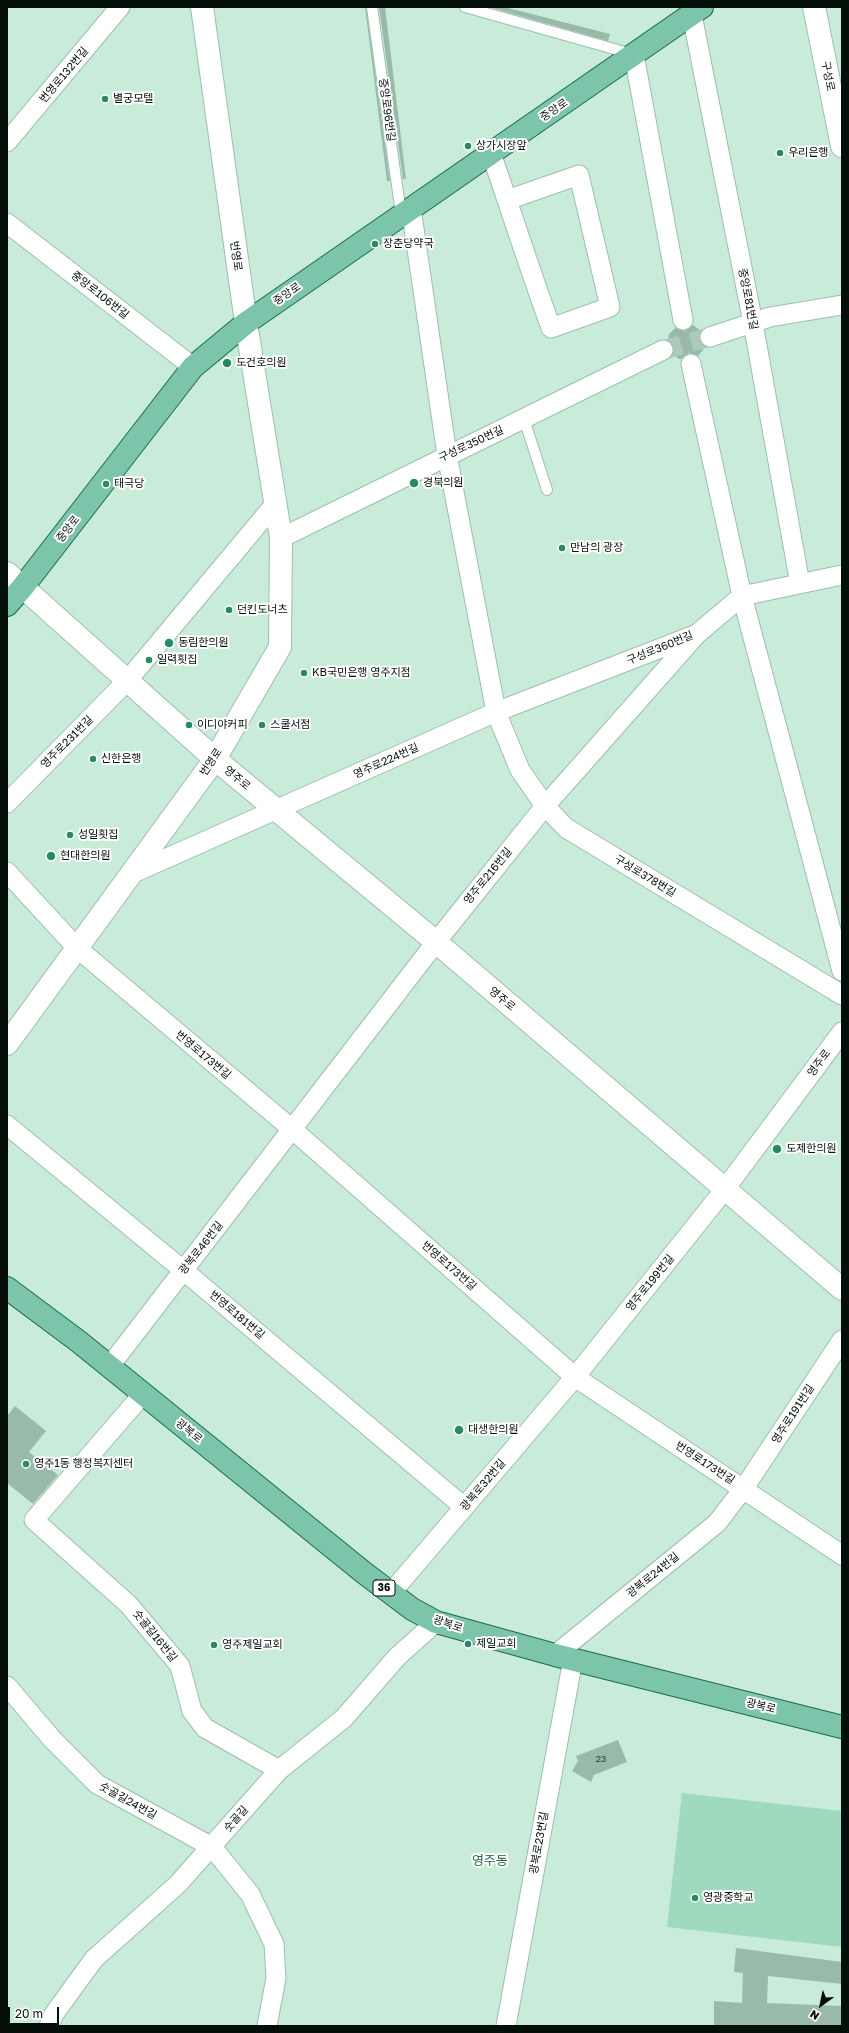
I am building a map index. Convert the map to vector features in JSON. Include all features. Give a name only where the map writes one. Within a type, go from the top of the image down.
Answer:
[{"type":"main road","name":"중앙로","points":[[7,604],[15,580],[193,367],[246,323],[697,11]]},
{"type":"main road","name":"광복로","points":[[7,1288],[143,1394],[391,1593],[412,1609],[436,1622],[564,1657],[842,1727]]},
{"type":"street","name":"번영로132번길","points":[[7,142],[120,7]]},
{"type":"street","name":"번영로","points":[[7,1044],[214,759],[280,647],[280,538],[246,323],[202,7]]},
{"type":"street","name":"구성로","points":[[814,7],[842,146]]},
{"type":"street","name":"중앙로81번길","points":[[697,11],[800,584]]},
{"type":"street","points":[[634,55],[683,320]]},
{"type":"street","points":[[492,153],[507,200],[551,328],[610,307],[579,175],[507,200]]},
{"type":"street","name":"구성로378번길","points":[[406,211],[447,455],[496,712],[520,770],[544,806],[566,828],[842,995]]},
{"type":"street","name":"중앙로106번길","points":[[7,223],[193,367]]},
{"type":"street","points":[[710,337],[770,318],[842,305]]},
{"type":"street","name":"구성로350번길","points":[[280,538],[663,350]]},
{"type":"street","points":[[691,364],[742,596],[842,971]]},
{"type":"street","points":[[127,681],[275,504]]},
{"type":"street","name":"구성로360번길","points":[[496,712],[697,634],[742,596],[842,575]]},
{"type":"street","name":"영주로","points":[[15,580],[214,759],[436,942],[842,1289]]},
{"type":"street","name":"영주로216번길","points":[[292,1129],[436,942],[544,806],[697,634]]},
{"type":"street","name":"영주로231번길","points":[[7,803],[127,681]]},
{"type":"street","name":"영주로224번길","points":[[276,811],[496,712]]},
{"type":"street","points":[[131,874],[276,811]]},
{"type":"street","points":[[7,872],[77,948]]},
{"type":"street","name":"번영로173번길","points":[[77,948],[292,1129],[576,1377],[744,1488],[786,1519],[842,1555]]},
{"type":"street","name":"영주로","points":[[725,1189],[842,1032]]},
{"type":"street","name":"번영로181번길","points":[[7,1125],[183,1270],[464,1507]]},
{"type":"street","name":"광복로46번길","points":[[109,1367],[292,1129]]},
{"type":"street","name":"영주로199번길","points":[[576,1377],[725,1189]]},
{"type":"street","name":"영주로191번길","points":[[744,1488],[842,1340]]},
{"type":"street","name":"광복로32번길","points":[[391,1593],[576,1377]]},
{"type":"street","name":"숫골길16번길","points":[[143,1394],[34,1520],[129,1605],[180,1666],[192,1711],[205,1728],[279,1770]]},
{"type":"street","name":"광복로24번길","points":[[564,1657],[717,1523],[744,1488]]},
{"type":"street","name":"숫골길","points":[[49,2026],[54,2014],[94,1959],[178,1884],[279,1770],[344,1718],[398,1657],[436,1622]]},
{"type":"street","name":"광복로23번길","points":[[506,2026],[564,1657]]},
{"type":"street","name":"숫골길24번길","points":[[7,1686],[52,1739],[97,1784],[212,1847]]},
{"type":"street","points":[[212,1847],[250,1894],[274,1944],[276,1978],[267,2026]]},
{"type":"lane","name":"중앙로96번길","points":[[372,7],[406,211]]},
{"type":"lane","points":[[465,7],[634,55]]},
{"type":"lane","points":[[524,419],[547,490]]},
{"type":"green space","points":[[682,1793],[842,1811],[842,1947],[667,1927]]},
{"type":"building","points":[[366,7],[390,181],[387,181]]},
{"type":"building","points":[[379,7],[385,7],[406,179],[403,179]]},
{"type":"building","points":[[489,7],[504,7],[610,34],[608,41]]},
{"type":"building","points":[[693,325],[701,331],[699,340],[704,346],[703,350],[698,356],[689,353],[679,359],[673,354],[673,346],[668,340],[669,334],[675,328],[685,331]]},
{"type":"building","name":"영주1동 행정복지센터","points":[[15,1406],[46,1431],[29,1452],[58,1475],[33,1504],[7,1483],[7,1416]]},
{"type":"building","points":[[618,1740],[627,1762],[594,1775],[591,1782],[572,1771],[578,1761],[576,1756]]},
{"type":"building","points":[[736,1948],[842,1962],[842,1984],[768,1976],[767,2003],[842,2006],[842,2026],[714,2026],[714,2001],[742,2003],[743,1973],[734,1972]]},
{"type":"tunnel","points":[[663,350],[710,337]]},
{"type":"place","name":"별궁모텔","points":[[105,99]]},
{"type":"place","name":"상가시장앞","points":[[468,146]]},
{"type":"place","name":"우리은행","points":[[780,153]]},
{"type":"place","name":"장춘당약국","points":[[375,244]]},
{"type":"place","name":"도건호의원","points":[[227,363]]},
{"type":"place","name":"경북의원","points":[[414,483]]},
{"type":"place","name":"태극당","points":[[106,484]]},
{"type":"place","name":"만남의 광장","points":[[562,548]]},
{"type":"place","name":"던킨도너츠","points":[[229,610]]},
{"type":"place","name":"동림한의원","points":[[169,643]]},
{"type":"place","name":"일력횟집","points":[[149,660]]},
{"type":"place","name":"KB국민은행 영주지점","points":[[304,673]]},
{"type":"place","name":"이디야커피","points":[[189,725]]},
{"type":"place","name":"스쿨서점","points":[[262,725]]},
{"type":"place","name":"신한은행","points":[[93,759]]},
{"type":"place","name":"성일횟집","points":[[70,835]]},
{"type":"place","name":"현대한의원","points":[[51,856]]},
{"type":"place","name":"도제한의원","points":[[777,1149]]},
{"type":"place","name":"대생한의원","points":[[459,1430]]},
{"type":"place","name":"영주1동 행정복지센터","points":[[26,1464]]},
{"type":"place","name":"제일교회","points":[[468,1644]]},
{"type":"place","name":"영주제일교회","points":[[214,1645]]},
{"type":"place","name":"영광중학교","points":[[695,1898]]},
{"type":"district","name":"영주동","points":[[490,1861]]}]
